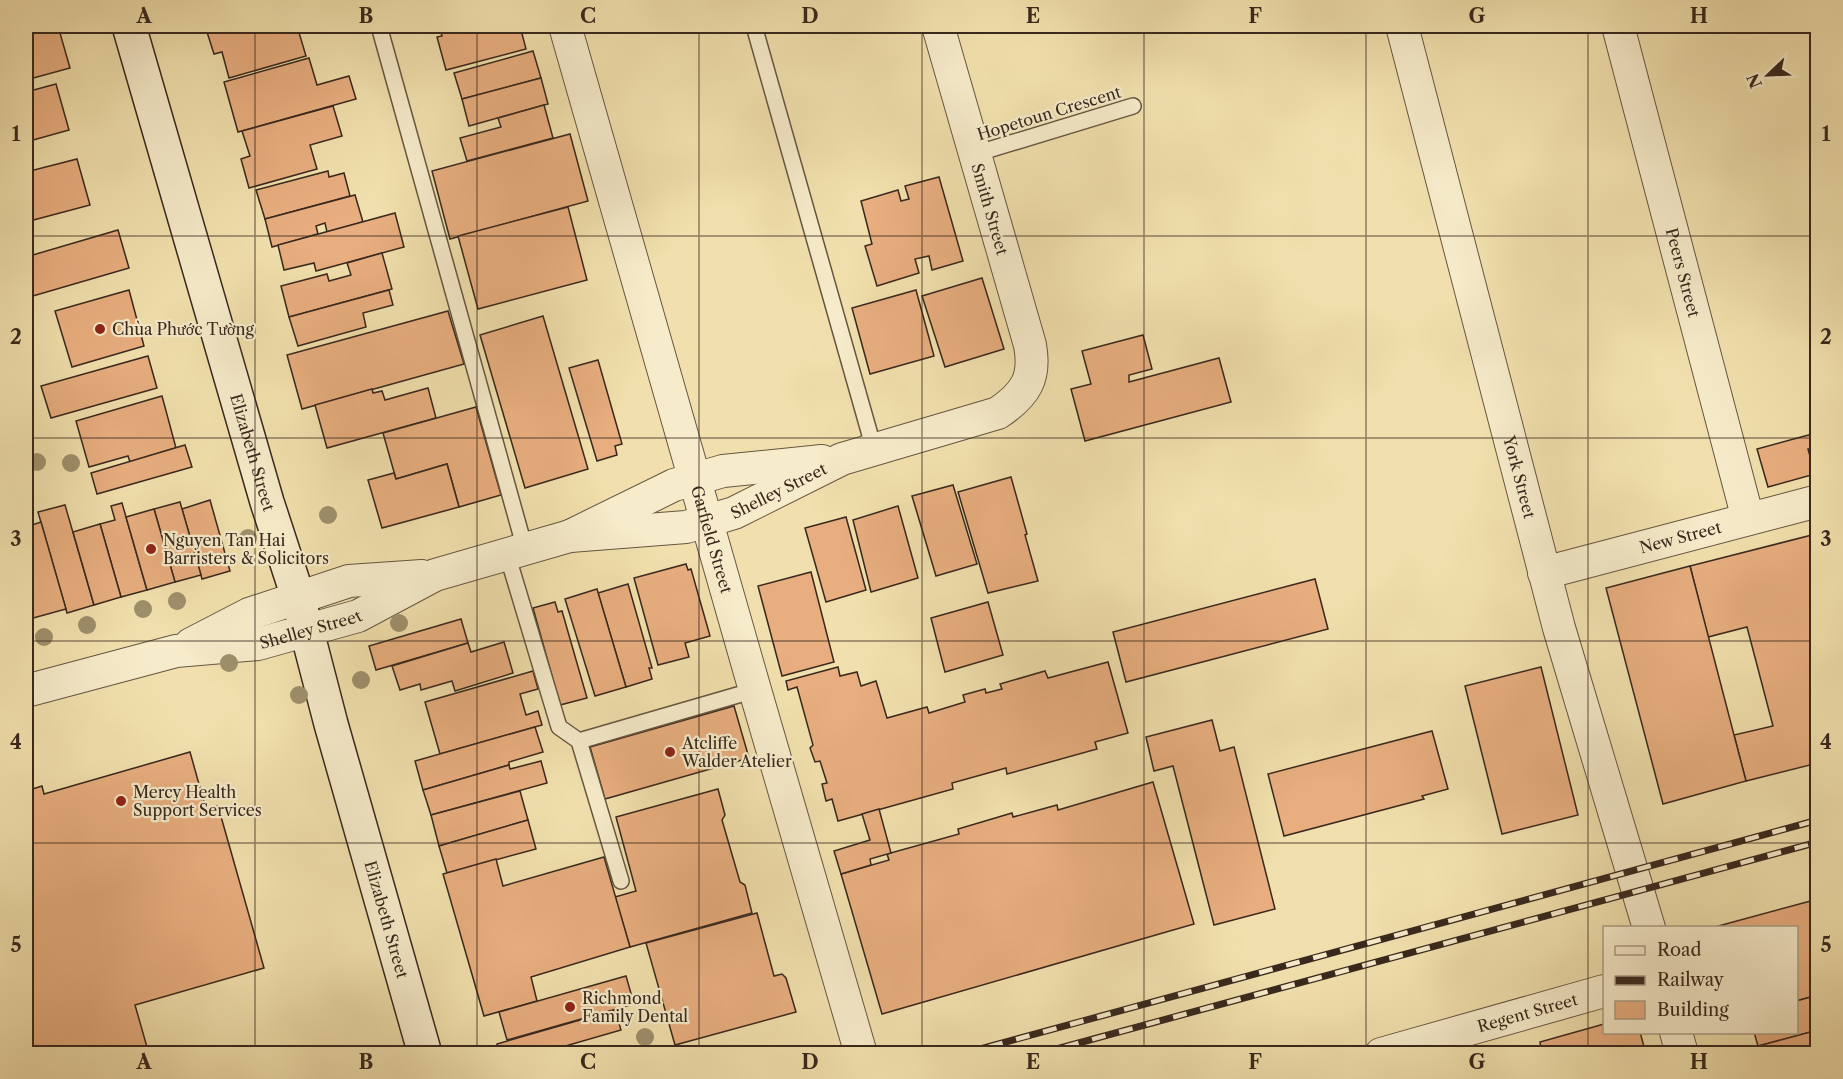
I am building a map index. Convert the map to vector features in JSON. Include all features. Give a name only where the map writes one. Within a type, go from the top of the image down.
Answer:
[{"type":"street","name":"Elizabeth Street","points":[[129,26],[267,502],[298,597],[331,724],[425,1053]]},
{"type":"street","name":"Garfield Street","points":[[565,26],[861,1053]]},
{"type":"street","name":"Smith Street","points":[[938,26],[1030,345],[1033,369],[1022,391]]},
{"type":"street","name":"York Street","points":[[1402,26],[1559,628],[1649,926]]},
{"type":"street","name":"Peers Street","points":[[1618,26],[1748,519]]},
{"type":"street","name":"Shelley Street","points":[[570,536],[686,527],[734,513],[842,459],[998,412],[1013,403],[1022,391]]},
{"type":"street","name":"Shelley Street","points":[[176,651],[249,614],[349,581],[435,575],[570,536],[674,485],[723,471],[842,459]]},
{"type":"street","name":"New Street","points":[[1544,573],[1818,501]]},
{"type":"street","name":"Shelley Street","points":[[26,692],[176,651],[258,645],[358,616],[435,575]]},
{"type":"street","name":"Regent Street","points":[[1381,1053],[1603,992]]},
{"type":"street","points":[[1677,1034],[1682,1053]]},
{"type":"lane","points":[[379,26],[559,726],[579,741],[621,881]]},
{"type":"lane","points":[[754,26],[874,449]]},
{"type":"lane","name":"Hopetoun Crescent","points":[[975,154],[1133,106]]},
{"type":"lane","points":[[579,741],[755,690]]},
{"type":"building","points":[[26,26],[58,26],[70,68],[26,80]]},
{"type":"building","points":[[228,26],[297,26],[306,56],[229,78],[222,52],[214,54],[207,32]]},
{"type":"building","points":[[439,26],[520,26],[526,49],[446,70],[437,37],[442,36]]},
{"type":"building","points":[[533,51],[541,78],[462,99],[454,73]]},
{"type":"building","points":[[309,58],[317,85],[349,76],[356,99],[238,132],[224,82]]},
{"type":"building","points":[[541,78],[548,104],[469,126],[462,99]]},
{"type":"building","points":[[56,84],[69,130],[26,142],[26,92]]},
{"type":"building","points":[[544,105],[553,138],[467,161],[460,138],[501,127],[498,118]]},
{"type":"building","points":[[333,106],[342,136],[310,145],[317,169],[249,188],[241,159],[250,156],[242,131]]},
{"type":"building","points":[[570,134],[588,201],[450,239],[432,171]]},
{"type":"building","points":[[77,159],[90,205],[26,222],[26,172]]},
{"type":"building","points":[[328,171],[329,177],[344,173],[350,196],[265,219],[256,190]]},
{"type":"building","points":[[939,177],[963,261],[932,270],[929,256],[915,259],[919,273],[877,286],[865,246],[872,244],[861,201],[898,190],[901,201],[909,199],[905,186]]},
{"type":"building","points":[[355,195],[363,222],[327,232],[325,223],[316,226],[318,234],[272,247],[265,219]]},
{"type":"building","points":[[568,207],[587,280],[478,309],[458,236]]},
{"type":"building","points":[[395,213],[404,247],[316,271],[314,263],[284,270],[278,245]]},
{"type":"building","points":[[118,230],[129,268],[26,298],[26,257]]},
{"type":"building","points":[[382,253],[392,289],[289,317],[281,286],[327,274],[329,281],[351,275],[347,263]]},
{"type":"building","points":[[982,278],[1004,349],[945,367],[922,296]]},
{"type":"building","name":"Chùa Phước Tường","points":[[129,290],[144,346],[72,367],[55,311]]},
{"type":"building","points":[[389,290],[393,305],[363,313],[366,327],[298,346],[289,317]]},
{"type":"building","points":[[916,290],[934,356],[870,374],[852,308]]},
{"type":"building","points":[[448,311],[464,364],[302,409],[287,355]]},
{"type":"building","points":[[543,316],[588,469],[525,488],[480,335]]},
{"type":"building","points":[[1143,335],[1152,369],[1129,375],[1129,382],[1219,358],[1231,402],[1085,441],[1071,389],[1091,384],[1082,351]]},
{"type":"building","points":[[148,356],[157,388],[51,418],[41,386]]},
{"type":"building","points":[[598,360],[622,444],[615,446],[617,455],[597,461],[569,368]]},
{"type":"building","points":[[428,388],[436,418],[327,448],[315,405],[372,389],[373,393],[382,391],[385,400]]},
{"type":"building","points":[[162,396],[176,448],[130,462],[128,456],[89,467],[76,421]]},
{"type":"building","points":[[476,407],[501,495],[459,507],[447,464],[396,479],[383,433]]},
{"type":"building","points":[[1816,433],[1818,447],[1808,449],[1815,474],[1768,487],[1757,449]]},
{"type":"building","points":[[185,445],[192,467],[97,494],[91,473]]},
{"type":"building","points":[[447,464],[459,507],[382,528],[368,480],[394,473],[396,479]]},
{"type":"building","points":[[1011,477],[1038,581],[988,593],[958,492]]},
{"type":"building","points":[[953,485],[977,564],[936,576],[912,496]]},
{"type":"building","points":[[210,500],[230,571],[202,579],[182,509]]},
{"type":"building","points":[[180,502],[201,575],[175,582],[154,509]]},
{"type":"building","points":[[122,503],[147,590],[121,597],[100,524],[115,520],[111,506]]},
{"type":"building","points":[[65,505],[94,605],[67,613],[38,512]]},
{"type":"building","points":[[898,506],[918,578],[871,592],[853,520]]},
{"type":"building","name":"Nguyen Tan Hai Barristers & Solicitors","points":[[154,509],[175,582],[147,590],[126,517]]},
{"type":"building","points":[[846,517],[866,590],[826,602],[805,528]]},
{"type":"building","points":[[41,522],[66,609],[26,620],[26,527]]},
{"type":"building","points":[[100,524],[121,597],[94,605],[73,532]]},
{"type":"building","points":[[1812,535],[1818,556],[1818,763],[1746,781],[1734,735],[1773,726],[1747,627],[1708,637],[1690,566]]},
{"type":"building","points":[[686,564],[688,570],[691,569],[710,636],[685,643],[689,657],[658,665],[634,578]]},
{"type":"building","points":[[1690,566],[1746,781],[1663,804],[1606,588]]},
{"type":"building","points":[[811,572],[834,662],[782,676],[758,586]]},
{"type":"building","points":[[1315,579],[1328,629],[1126,682],[1113,632]]},
{"type":"building","points":[[628,584],[652,668],[649,668],[652,679],[626,687],[598,593]]},
{"type":"building","points":[[597,589],[626,687],[595,696],[565,599]]},
{"type":"building","points":[[555,602],[558,612],[562,611],[587,698],[560,705],[533,608]]},
{"type":"building","points":[[988,602],[1003,655],[945,672],[931,618]]},
{"type":"building","points":[[461,619],[468,643],[376,670],[369,646]]},
{"type":"building","points":[[504,642],[513,673],[455,691],[452,681],[421,690],[420,684],[400,690],[392,666],[468,643],[471,652]]},
{"type":"building","points":[[1108,662],[1128,733],[1095,742],[1097,749],[1007,774],[1006,768],[952,783],[953,789],[838,821],[832,799],[826,801],[822,784],[827,783],[820,761],[815,762],[810,748],[813,745],[797,687],[788,690],[786,681],[838,667],[840,676],[857,672],[861,686],[876,681],[887,718],[927,707],[929,713],[965,702],[963,695],[985,689],[986,693],[1002,689],[1000,684],[1045,671],[1048,678]]},
{"type":"building","points":[[1541,667],[1578,815],[1502,834],[1465,686]]},
{"type":"building","points":[[533,671],[538,689],[520,694],[526,715],[538,711],[542,725],[440,754],[425,702]]},
{"type":"building","name":"Atcliffe Walder Atelier","points":[[734,706],[749,758],[605,799],[590,747]]},
{"type":"building","points":[[1212,720],[1220,751],[1234,747],[1275,909],[1214,925],[1173,766],[1154,771],[1146,737]]},
{"type":"building","points":[[535,727],[543,752],[509,762],[509,765],[423,790],[415,761]]},
{"type":"building","points":[[1432,731],[1448,789],[1422,796],[1424,799],[1284,836],[1268,774]]},
{"type":"building","points":[[190,752],[206,809],[218,806],[264,968],[135,1005],[149,1054],[28,1054],[26,1045],[26,791],[42,786],[44,794]]},
{"type":"building","points":[[541,761],[547,783],[431,815],[423,790],[509,765],[510,769]]},
{"type":"building","points":[[1153,782],[1194,924],[882,1014],[841,874],[889,860],[887,854],[959,834],[958,829],[1012,813],[1013,817],[1057,805],[1058,810]]},
{"type":"building","points":[[718,789],[725,815],[722,820],[740,882],[745,885],[752,913],[630,947],[615,897],[636,891],[616,817]]},
{"type":"building","points":[[520,791],[528,820],[439,846],[431,815]]},
{"type":"building","points":[[879,809],[891,853],[870,859],[871,865],[841,874],[834,851],[870,840],[862,814]]},
{"type":"building","points":[[528,820],[536,849],[447,873],[439,846]]},
{"type":"building","points":[[604,857],[630,947],[531,977],[537,1001],[484,1016],[443,874],[496,859],[503,886]]},
{"type":"building","points":[[1818,899],[1818,995],[1798,1000],[1798,926],[1718,926]]},
{"type":"building","points":[[757,913],[774,976],[782,974],[786,978],[796,1012],[675,1045],[646,943]]},
{"type":"building","name":"Richmond Family Dental","points":[[626,976],[634,1004],[507,1040],[499,1012]]},
{"type":"building","points":[[1818,995],[1818,1030],[1758,1046],[1755,1034],[1798,1034],[1798,1000]]},
{"type":"building","points":[[615,1010],[621,1030],[555,1049],[556,1054],[500,1054],[497,1044]]},
{"type":"building","points":[[1603,1024],[1603,1034],[1641,1034],[1646,1054],[1542,1054],[1540,1042]]},
{"type":"building","points":[[1818,1030],[1818,1054],[1737,1054],[1736,1052]]},
{"type":"building","points":[[615,1046],[617,1054],[588,1054]]},
{"type":"railway","points":[[962,1054],[1818,820]]},
{"type":"railway","points":[[1038,1054],[1818,842]]},
{"type":"place","name":"Chùa Phước Tường","points":[[100,329]]},
{"type":"place","name":"Nguyen Tan Hai Barristers & Solicitors","points":[[151,549]]},
{"type":"place","name":"Atcliffe Walder Atelier","points":[[670,752]]},
{"type":"place","name":"Mercy Health Support Services","points":[[121,801]]},
{"type":"place","name":"Richmond Family Dental","points":[[570,1007]]}]
